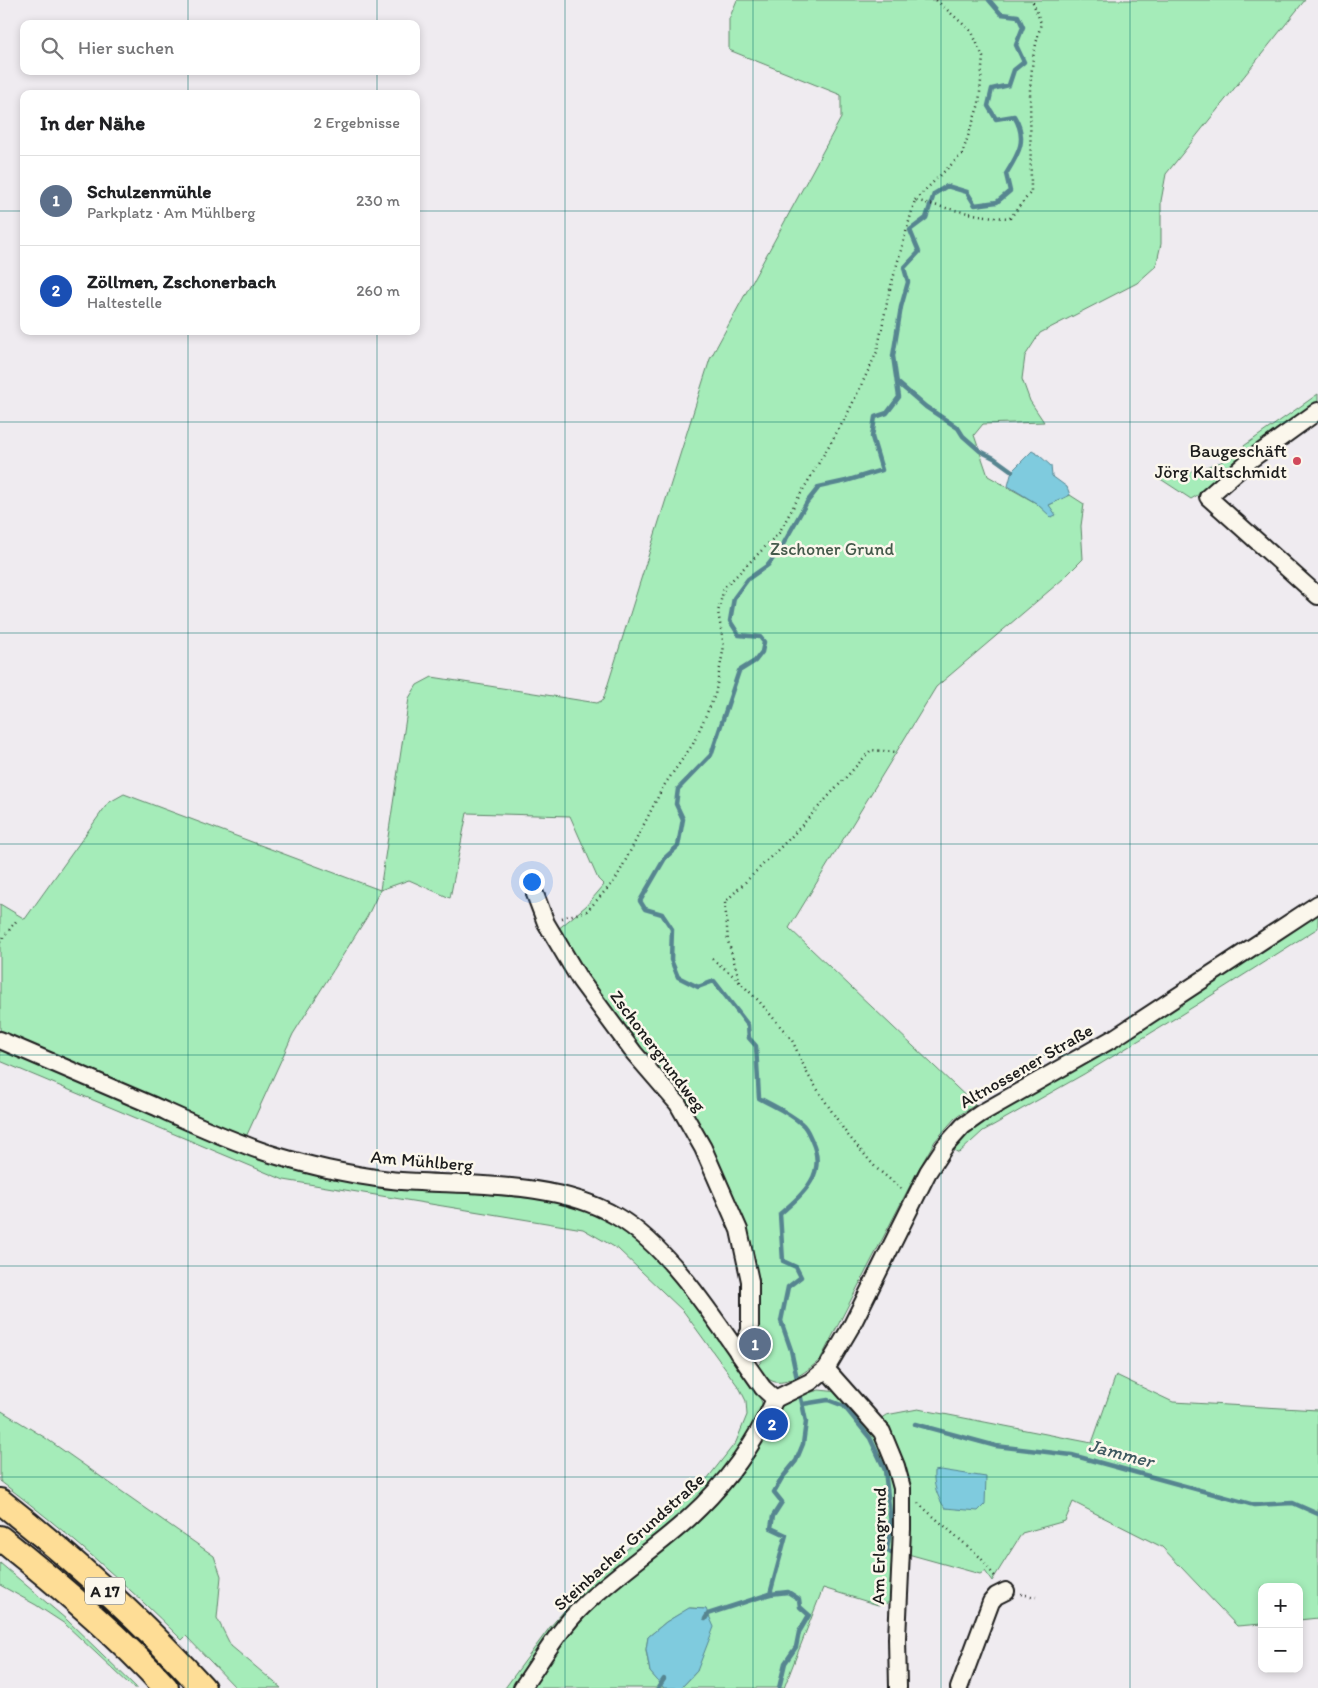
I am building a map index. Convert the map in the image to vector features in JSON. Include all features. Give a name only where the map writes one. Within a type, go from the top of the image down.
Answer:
[{"type":"highway","name":"A 17","points":[[0,1501],[73,1561],[120,1604],[203,1688]]},
{"type":"highway","name":"A 17","points":[[0,1538],[60,1587],[166,1688]]},
{"type":"street","points":[[1318,412],[1250,460],[1208,498],[1318,596]]},
{"type":"street","name":"Zschonergrundweg","points":[[535,894],[546,923],[580,980],[634,1053],[678,1104],[703,1148],[739,1230],[750,1281],[750,1331],[738,1353]]},
{"type":"street","name":"Altnossener Straße","points":[[780,1397],[810,1382],[826,1369],[852,1325],[928,1172],[945,1146],[963,1126],[980,1114],[1114,1038],[1318,904]]},
{"type":"street","name":"Am Mühlberg","points":[[0,1040],[244,1145],[325,1168],[398,1181],[522,1188],[554,1193],[590,1203],[631,1225],[656,1247],[696,1294],[763,1388],[780,1397]]},
{"type":"street","name":"Am Erlengrund","points":[[826,1369],[882,1432],[896,1466],[902,1488],[897,1638],[898,1688]]},
{"type":"street","name":"Steinbacher Grundstraße","points":[[522,1688],[567,1623],[582,1607],[613,1579],[688,1518],[731,1474],[780,1397]]},
{"type":"street","points":[[959,1688],[991,1602],[996,1596],[1006,1591]]},
{"type":"path","points":[[546,923],[587,911],[616,879],[663,787],[693,744],[715,695],[724,646],[718,612],[724,588],[779,533],[847,416],[877,352],[889,292],[902,251],[914,200],[962,154],[979,104],[983,57],[972,32],[936,0]]},
{"type":"path","points":[[914,200],[935,207],[990,218],[1010,218],[1031,192],[1030,90],[1033,57],[1041,23],[1032,0]]},
{"type":"path","points":[[740,982],[728,941],[726,902],[791,838],[871,750],[897,752]]},
{"type":"path","points":[[0,942],[17,920]]},
{"type":"path","points":[[712,959],[758,1000],[792,1040],[808,1075],[846,1134],[876,1168],[914,1199]]},
{"type":"path","points":[[902,1488],[980,1557],[1006,1591]]},
{"type":"green space","name":"Zschoner Grund","points":[[737,0],[1305,0],[1166,174],[1161,201],[1161,244],[1156,266],[1137,283],[1040,333],[1025,356],[1022,379],[1030,401],[1044,422],[983,424],[974,435],[988,476],[1036,503],[1051,516],[1049,505],[1070,495],[1084,504],[1081,526],[1083,559],[1063,579],[936,687],[789,928],[975,1105],[955,1118],[935,1141],[917,1172],[820,1360],[799,1376],[781,1382],[769,1380],[756,1368],[772,1347],[760,1330],[745,1224],[640,1050],[583,975],[557,930],[586,906],[604,885],[598,879],[570,816],[467,813],[450,898],[409,880],[380,890],[409,698],[417,685],[432,677],[597,703],[603,700],[710,359],[841,118],[841,95],[729,50],[729,19]]},
{"type":"green space","points":[[1318,394],[1318,407],[1218,483],[1191,499],[1159,478],[1186,473],[1221,462]]},
{"type":"green space","points":[[124,794],[380,890],[367,917],[293,1034],[245,1139],[0,1030],[0,904],[25,919],[108,803]]},
{"type":"green space","points":[[1318,912],[1318,928],[1084,1074],[983,1131],[959,1153],[952,1149],[963,1135],[984,1119]]},
{"type":"green space","points":[[0,1049],[244,1153],[399,1187],[551,1200],[601,1214],[653,1252],[690,1298],[760,1398],[762,1407],[759,1417],[738,1451],[705,1492],[549,1636],[513,1688],[505,1688],[550,1627],[585,1587],[604,1568],[678,1507],[707,1479],[736,1442],[747,1415],[746,1401],[740,1389],[684,1312],[618,1249],[583,1229],[284,1180],[0,1061]]},
{"type":"green space","points":[[1116,1375],[1173,1402],[1318,1410],[1318,1618],[1303,1620],[1303,1583],[1258,1583],[1258,1624],[1237,1626],[1162,1547],[1073,1502],[1065,1521],[1022,1533],[992,1581],[985,1571],[980,1574],[908,1554],[880,1419],[886,1415],[918,1409],[1092,1443]]},
{"type":"green space","points":[[819,1390],[839,1392],[862,1418],[875,1437],[890,1468],[896,1516],[892,1602],[878,1605],[823,1588],[784,1688],[681,1688],[697,1671],[706,1609],[690,1608],[666,1622],[648,1637],[646,1650],[650,1672],[664,1687],[668,1688],[529,1688],[585,1612],[691,1522],[780,1407],[798,1396]]},
{"type":"green space","points":[[0,1410],[44,1437],[214,1556],[221,1576],[217,1618],[231,1646],[281,1688],[236,1688],[186,1636],[182,1640],[94,1558],[48,1518],[0,1481]]},
{"type":"green space","points":[[0,1563],[67,1620],[137,1688],[129,1684],[65,1624],[0,1585]]},
{"type":"water","points":[[1032,451],[1051,466],[1052,476],[1067,487],[1070,495],[1049,505],[1056,515],[1051,517],[1036,503],[1008,486],[1012,471]]},
{"type":"water","points":[[941,1470],[986,1477],[985,1504],[978,1511],[945,1508],[938,1495],[934,1481],[934,1471]]},
{"type":"water","points":[[689,1608],[706,1609],[714,1627],[697,1671],[681,1688],[664,1688],[650,1672],[646,1649],[648,1637],[666,1622]]},
{"type":"waterway","points":[[779,1688],[785,1663],[796,1647],[799,1632],[809,1615],[800,1607],[799,1599],[788,1592],[770,1594],[786,1535],[771,1528],[773,1516],[782,1502],[774,1492],[782,1478],[796,1461],[803,1444],[806,1422],[791,1350],[781,1321],[788,1287],[801,1277],[796,1267],[783,1261],[780,1214],[811,1182],[817,1163],[816,1153],[804,1126],[787,1113],[759,1098],[756,1046],[749,1038],[748,1025],[714,981],[698,987],[678,977],[671,960],[672,929],[662,914],[645,909],[640,901],[665,858],[678,846],[683,819],[676,804],[678,789],[711,755],[739,671],[755,661],[762,652],[764,642],[760,637],[739,635],[730,621],[734,598],[748,579],[768,565],[781,548],[807,502],[819,487],[882,470],[872,437],[875,417],[887,413],[899,397],[893,356],[901,307],[908,282],[904,268],[919,252],[910,230],[926,218],[934,194],[947,186],[967,192],[975,205],[997,202],[1010,191],[1006,174],[1020,146],[1021,139],[1018,124],[1014,116],[996,119],[988,106],[992,89],[1009,85],[1014,70],[1024,62],[1016,45],[1023,27],[1018,16],[1001,14],[989,0]]},
{"type":"waterway","points":[[897,382],[926,407],[958,428],[963,436],[980,451],[1012,471]]},
{"type":"waterway","points":[[803,1404],[828,1400],[844,1406],[870,1438],[885,1470],[891,1524],[887,1550],[891,1553]]},
{"type":"waterway","name":"Jammer","points":[[915,1424],[996,1446],[1072,1455],[1254,1505],[1293,1503],[1318,1514]]},
{"type":"waterway","points":[[705,1619],[708,1614],[770,1594]]},
{"type":"waterway","points":[[658,1688],[664,1679]]},
{"type":"place","name":"Baugeschäft Jörg Kaltschmidt","points":[[1297,461]]},
{"type":"place","name":"Schulzenmühle","points":[[755,1344]]},
{"type":"place","name":"Zöllmen, Zschonerbach","points":[[772,1424]]}]
